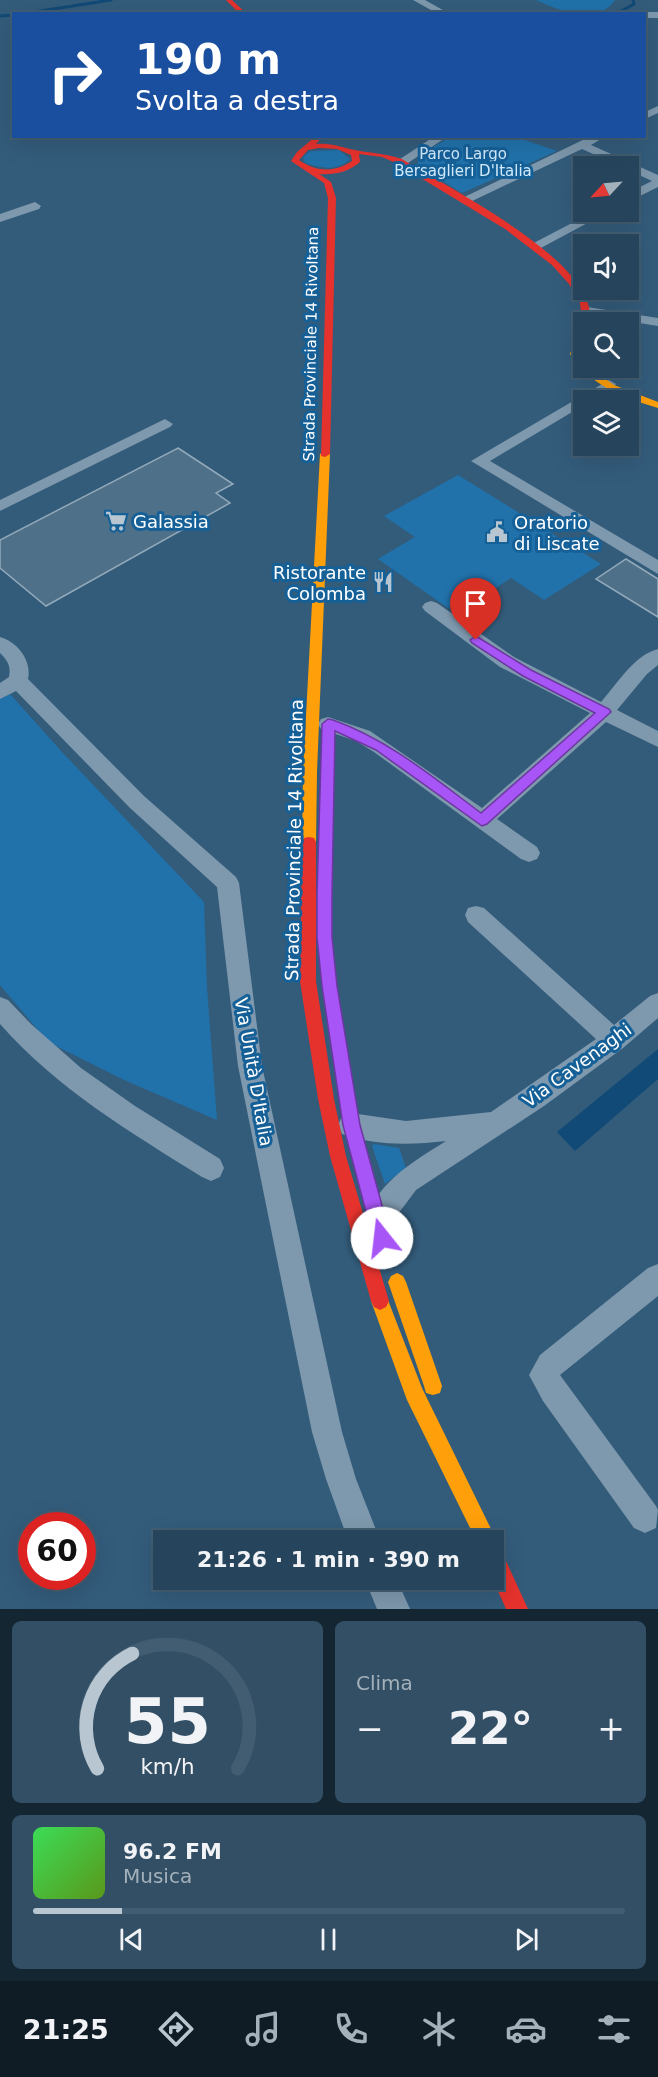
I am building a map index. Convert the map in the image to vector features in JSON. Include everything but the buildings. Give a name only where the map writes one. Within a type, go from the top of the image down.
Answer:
[{"type":"main road","points":[[229,0],[242,12]]},
{"type":"main road","points":[[319,138],[316,143],[297,153],[295,159],[297,164],[327,182],[332,198]]},
{"type":"main road","points":[[336,138],[349,150]]},
{"type":"main road","points":[[306,148],[330,146],[387,156],[464,200],[534,246],[555,263],[582,297],[585,312]]},
{"type":"main road","name":"Strada Provinciale 14 Rivoltana","points":[[349,150],[357,159],[343,172],[332,198],[328,392],[310,772],[307,895],[308,981],[315,1038],[338,1156],[375,1287],[414,1393],[481,1530]]},
{"type":"main road","points":[[306,169],[327,172],[374,160],[400,163]]},
{"type":"main road","points":[[598,378],[658,405]]},
{"type":"main road","name":"Strada Provinciale 14 Rivoltana","points":[[323,490],[331,586],[331,633]]},
{"type":"main road","points":[[372,1201],[384,1242]]},
{"type":"main road","points":[[391,1265],[437,1399]]},
{"type":"main road","name":"Strada Provinciale 14 Rivoltana","points":[[445,1425],[463,1489]]},
{"type":"main road","points":[[504,1580],[517,1609]]},
{"type":"street","points":[[418,0],[442,12]]},
{"type":"street","points":[[647,121],[658,110]]},
{"type":"street","points":[[400,163],[440,138]]},
{"type":"street","points":[[464,200],[597,138]]},
{"type":"street","points":[[582,145],[658,181]]},
{"type":"street","points":[[639,192],[658,181]]},
{"type":"street","points":[[0,218],[36,206]]},
{"type":"street","points":[[534,246],[582,222]]},
{"type":"street","points":[[639,321],[658,322]]},
{"type":"street","points":[[609,384],[479,461],[658,568]]},
{"type":"street","points":[[0,506],[165,424]]},
{"type":"street","points":[[431,607],[501,658],[658,740]]},
{"type":"street","name":"Via Unità D'Italia","points":[[0,643],[17,657],[13,681],[137,802],[228,883],[252,1078],[327,1432],[341,1479],[360,1530]]},
{"type":"street","points":[[482,820],[604,712],[640,669],[658,655]]},
{"type":"street","points":[[328,726],[357,734],[381,747],[529,853]]},
{"type":"street","points":[[476,915],[614,1040]]},
{"type":"street","name":"Via Cavenaghi","points":[[384,1242],[381,1228],[384,1213],[401,1186],[535,1098],[614,1040],[658,1003]]},
{"type":"street","points":[[0,1006],[19,1030],[59,1067],[109,1105],[210,1168]]},
{"type":"street","name":"Via Cavenaghi","points":[[352,1127],[406,1133],[494,1124]]},
{"type":"street","points":[[645,1517],[553,1391],[544,1375],[550,1365],[658,1278]]},
{"type":"street","points":[[385,1590],[394,1609]]},
{"type":"green space","points":[[536,0],[615,0],[600,12],[566,12]]},
{"type":"green space","name":"Parco Largo Bersaglieri D'Italia","points":[[448,138],[519,138],[557,151],[462,193],[418,166],[418,156]]},
{"type":"green space","points":[[339,150],[350,159],[340,166],[322,167],[305,163],[303,157],[310,151]]},
{"type":"green space","points":[[458,475],[601,564],[544,600],[511,578],[494,589],[486,584],[448,608],[378,559],[415,537],[384,516]]},
{"type":"green space","points":[[10,694],[204,902],[207,988],[217,1120],[124,1080],[48,1042],[0,985],[0,699]]},
{"type":"green space","points":[[374,1144],[399,1148],[406,1168],[385,1184],[372,1146]]},
{"type":"shaded area","points":[[658,1049],[658,1079],[575,1151],[557,1132]]},
{"type":"waterway","points":[[34,12],[111,0]]},
{"type":"waterway","points":[[620,12],[634,4],[633,0]]},
{"type":"waterway","points":[[0,16],[12,15]]},
{"type":"traffic: slow","points":[[597,378],[611,387],[658,405]]},
{"type":"traffic: slow","points":[[309,842],[310,772],[325,454]]},
{"type":"traffic: slow","points":[[397,1282],[433,1386]]},
{"type":"traffic: slow","points":[[380,1301],[414,1393],[481,1530]]},
{"type":"traffic: jam","points":[[229,0],[242,12]]},
{"type":"traffic: jam","points":[[306,148],[318,138]]},
{"type":"traffic: jam","points":[[337,147],[355,154],[356,162],[334,172],[317,172],[295,161],[306,148],[337,147]]},
{"type":"traffic: jam","points":[[352,151],[383,155],[399,161],[508,227],[555,263],[573,283],[584,303],[585,312]]},
{"type":"traffic: jam","points":[[306,169],[327,182],[332,198],[325,454]]},
{"type":"traffic: jam","points":[[309,842],[308,981],[326,1099],[338,1156],[380,1301]]},
{"type":"traffic: jam","points":[[504,1580],[517,1609]]},
{"type":"place","name":"Galassia","points":[[116,521]]},
{"type":"place","name":"Oratorio di Liscate","points":[[497,532]]},
{"type":"place","name":"Ristorante Colomba","points":[[383,582]]},
{"type":"route","points":[[382,1238],[351,1125],[330,986],[324,895],[328,724],[369,739],[482,820],[604,712],[527,673],[476,640]]}]
